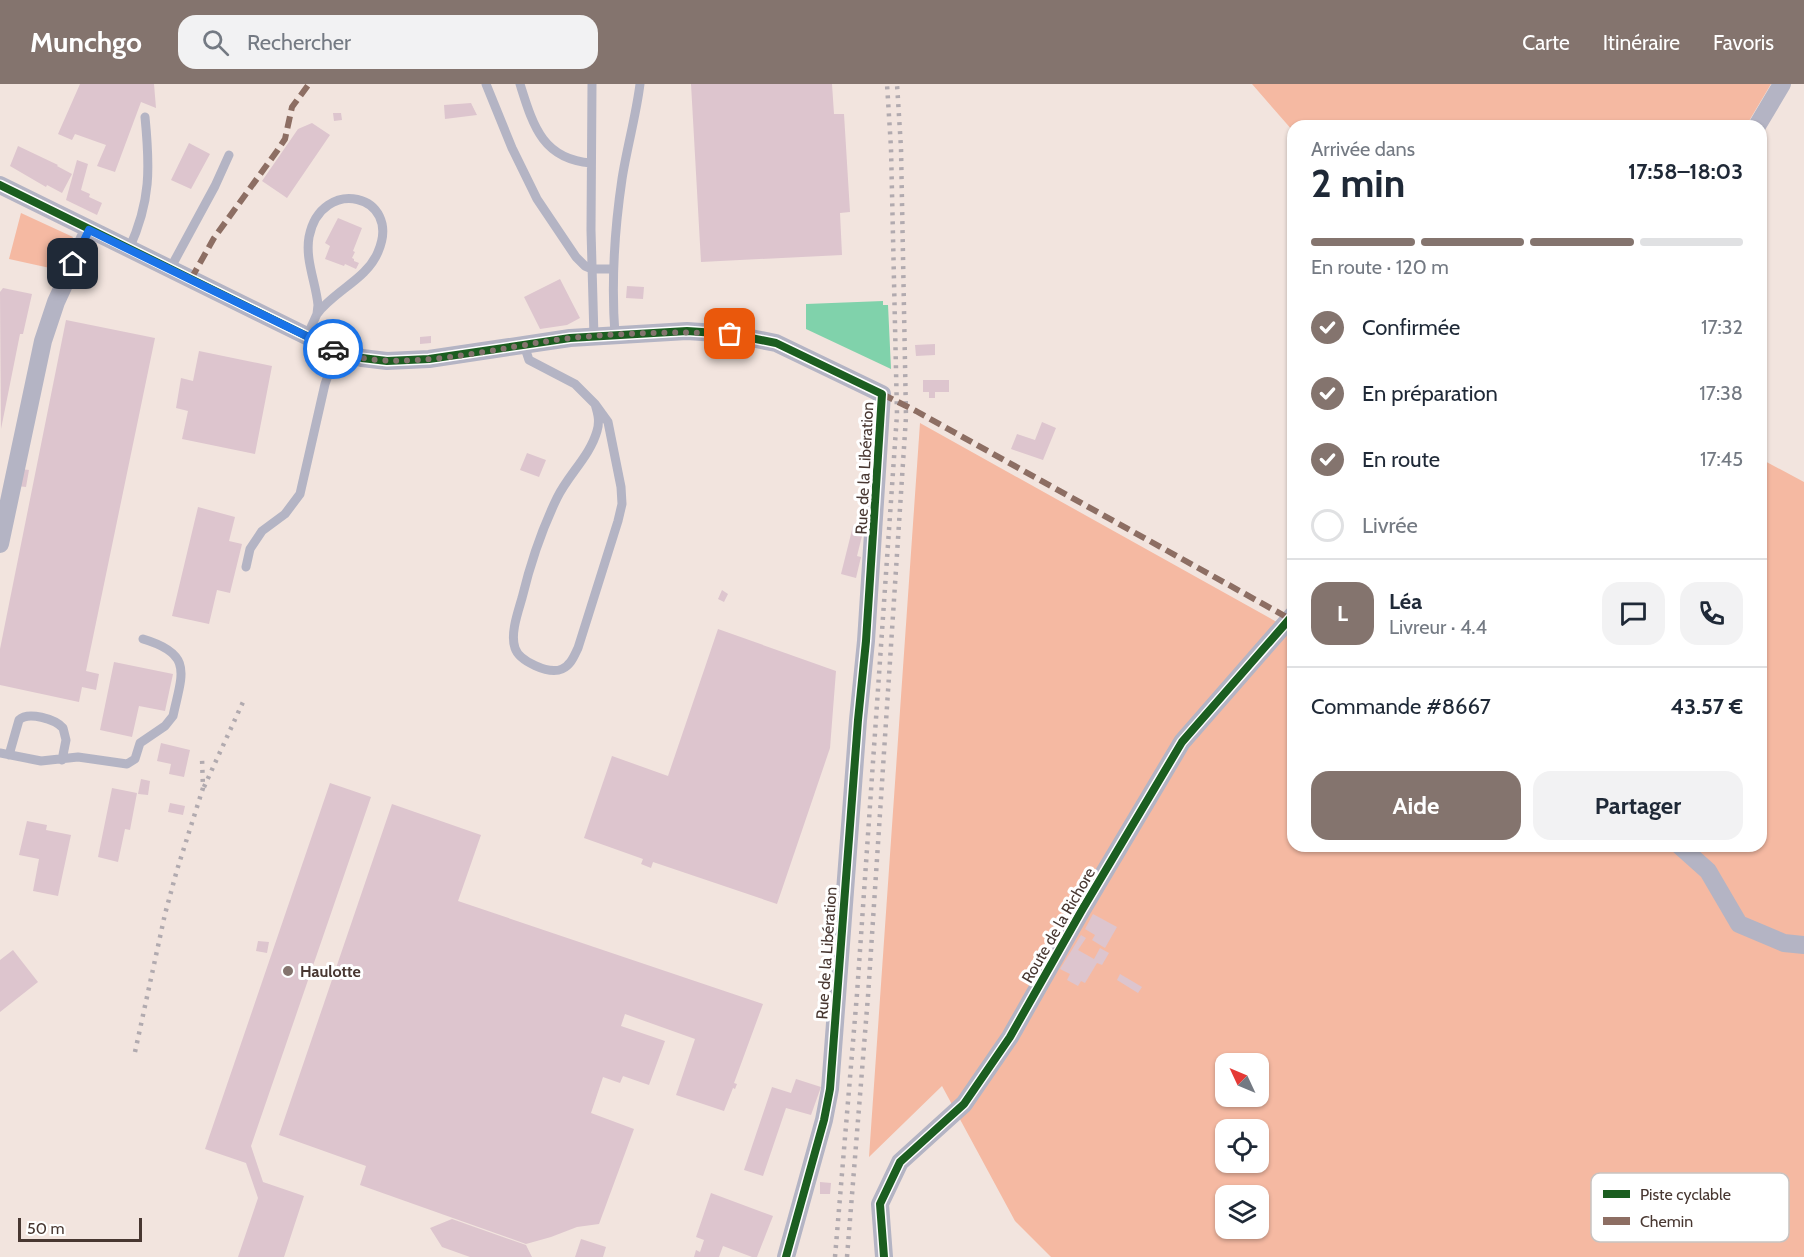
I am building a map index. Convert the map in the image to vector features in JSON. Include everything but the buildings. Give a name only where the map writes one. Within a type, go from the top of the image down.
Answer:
[{"type":"street","points":[[1761,120],[1782,84]]},
{"type":"street","name":"Rue de la Libération","points":[[0,184],[337,351],[362,358],[387,361],[429,359],[594,337],[687,332],[754,338],[776,343],[882,394],[866,641],[830,1089],[824,1120],[786,1257]]},
{"type":"street","points":[[0,544],[43,341],[56,302],[89,230]]},
{"type":"street","name":"Route de la Richore","points":[[884,1257],[880,1204],[900,1162],[964,1104],[1010,1037],[1182,742],[1287,622]]},
{"type":"street","points":[[1687,852],[1708,871],[1739,924],[1784,944],[1804,945]]},
{"type":"lane","points":[[486,84],[512,148],[537,199],[576,257],[585,266],[612,269]]},
{"type":"lane","points":[[520,84],[530,117],[545,142],[560,156],[574,162],[591,163]]},
{"type":"lane","points":[[592,84],[594,337]]},
{"type":"lane","points":[[615,335],[612,269],[622,178],[640,84]]},
{"type":"lane","points":[[129,249],[142,215],[148,182],[146,117]]},
{"type":"lane","points":[[170,269],[215,186],[229,155]]},
{"type":"lane","points":[[308,336],[324,304],[350,285],[375,259],[380,249],[381,220],[376,210],[359,199],[337,199],[329,204],[312,226],[308,252],[317,292],[317,314]]},
{"type":"lane","points":[[524,345],[530,360],[575,384],[595,404],[608,422],[613,440],[622,504],[578,648],[571,662],[561,670],[551,670],[532,664],[519,656],[514,646],[515,626],[522,596],[554,505],[597,433],[599,417],[595,404]]},
{"type":"lane","points":[[246,567],[250,549],[262,531],[285,514],[300,494],[325,384],[337,351]]},
{"type":"lane","points":[[62,760],[66,740],[63,728],[54,721],[22,716],[4,754],[41,761],[62,760],[88,757],[127,764],[135,759],[144,738],[169,722],[182,675],[180,663],[167,647],[143,639]]},
{"type":"shaded area","points":[[1252,84],[1771,84],[1750,120],[1287,120],[1287,124]]},
{"type":"shaded area","points":[[21,213],[73,237],[59,270],[9,259]]},
{"type":"shaded area","points":[[883,301],[883,305],[888,305],[891,369],[806,329],[806,304]]},
{"type":"shaded area","points":[[920,423],[1287,628],[1287,852],[1767,852],[1767,462],[1804,482],[1804,1257],[1051,1257],[1015,1221],[942,1086],[869,1157]]},
{"type":"railway","points":[[835,1257],[857,994],[897,414],[891,148],[887,84]]},
{"type":"railway","points":[[847,1257],[868,996],[906,417],[901,148],[897,84]]},
{"type":"railway","points":[[204,787],[243,702]]},
{"type":"railway","points":[[135,1052],[165,914],[203,788],[202,758]]},
{"type":"marked path","points":[[191,279],[214,238],[285,139],[292,107],[309,84]]},
{"type":"marked path","points":[[882,394],[1287,617]]},
{"type":"cycle path","points":[[0,185],[337,351],[362,358],[387,361],[429,359],[570,338],[687,331],[731,334],[776,343],[882,394],[866,641],[830,1089],[824,1120],[786,1257]]},
{"type":"cycle path","points":[[884,1257],[880,1204],[900,1162],[964,1104],[1010,1037],[1182,742],[1287,622]]},
{"type":"way so far","points":[[333,349],[362,358],[387,361],[429,359],[570,339],[644,333],[730,334]]},
{"type":"place","name":"Haulotte","points":[[288,971]]},
{"type":"route","points":[[73,264],[89,230],[333,349]]}]
